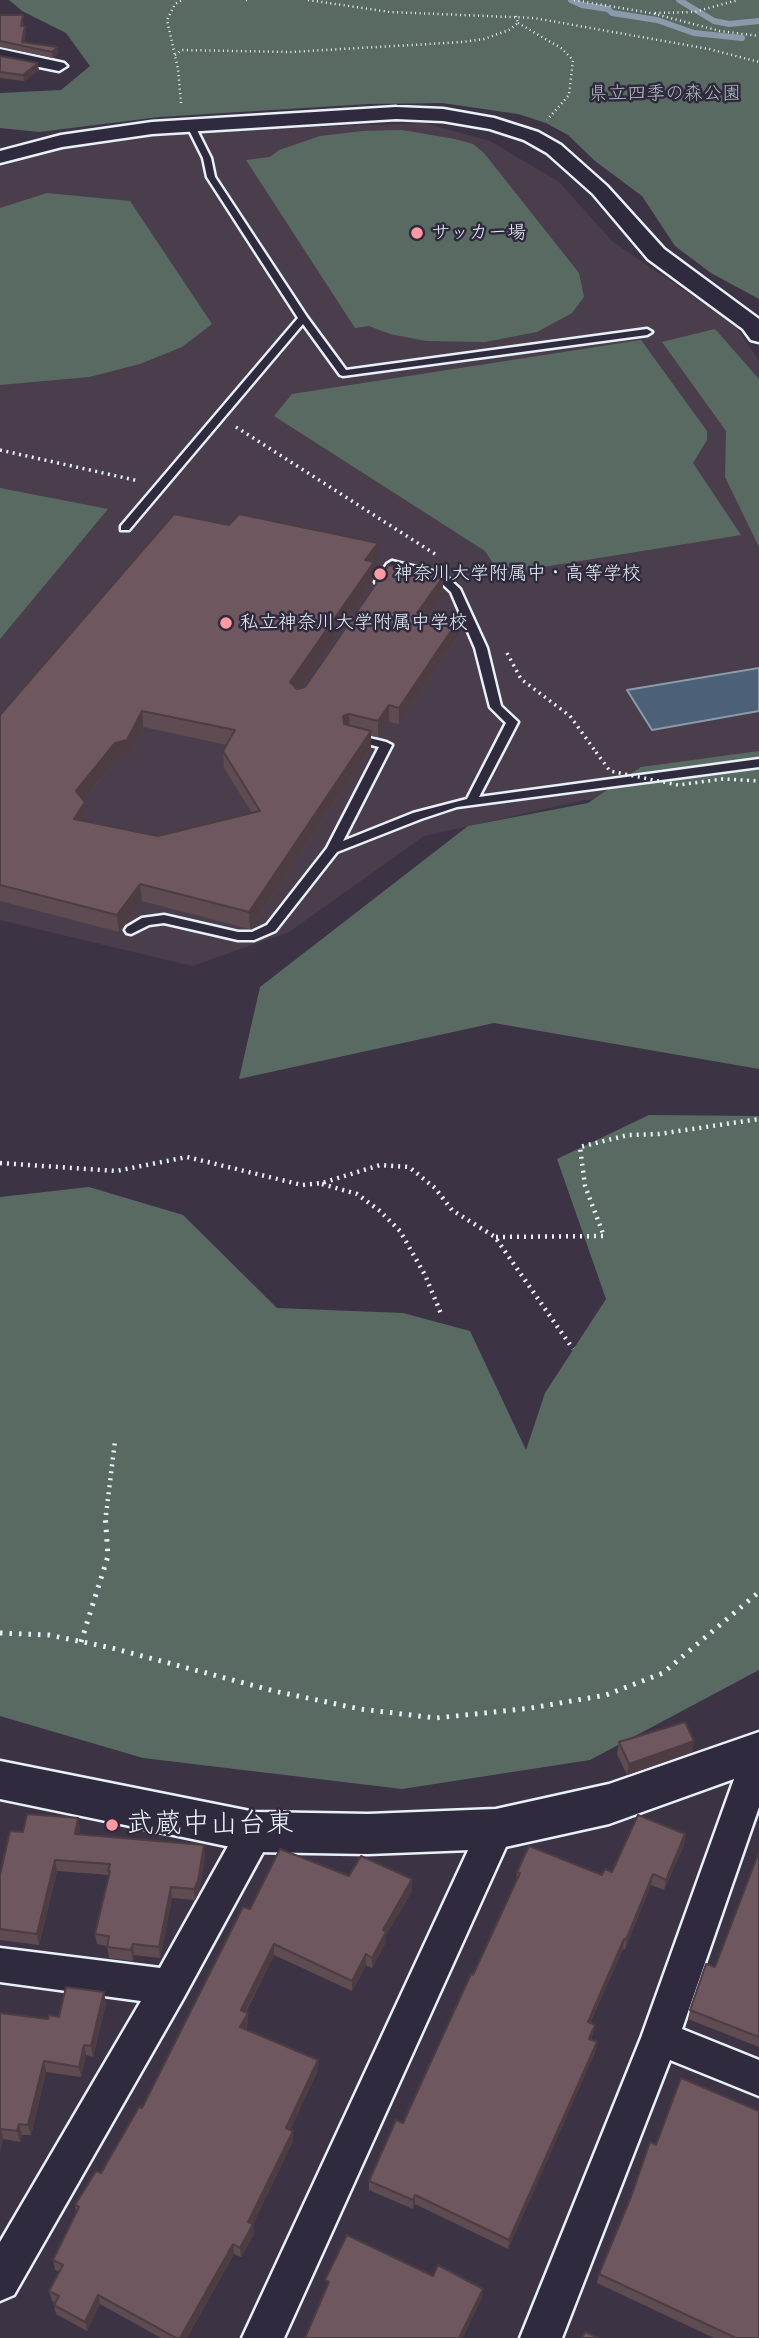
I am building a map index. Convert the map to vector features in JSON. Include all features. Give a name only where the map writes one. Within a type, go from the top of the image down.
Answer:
[{"type":"street","points":[[0,54],[59,66]]},
{"type":"street","points":[[0,157],[86,136],[186,117],[396,113],[443,115],[494,124],[531,136],[554,149],[600,190],[656,254],[751,324],[759,335]]},
{"type":"street","points":[[0,1780],[255,1832],[368,1834],[496,1829],[609,1804],[759,1751]]},
{"type":"street","points":[[541,2338],[660,2038],[759,1757]]},
{"type":"street","points":[[263,2338],[496,1829]]},
{"type":"street","points":[[0,2281],[170,1987],[255,1832]]},
{"type":"street","points":[[0,1965],[170,1987]]},
{"type":"street","points":[[660,2038],[759,2078]]},
{"type":"lane","points":[[186,117],[207,158],[211,177],[303,318],[343,373],[648,332]]},
{"type":"lane","points":[[125,528],[303,318]]},
{"type":"lane","points":[[376,587],[392,564],[440,576],[456,591],[481,648],[496,706],[512,722],[471,802]]},
{"type":"lane","points":[[131,930],[146,921],[164,919],[238,936],[254,936],[271,928],[333,849],[386,745],[349,736]]},
{"type":"lane","points":[[333,849],[417,816],[471,802],[759,764]]},
{"type":"path","points":[[182,0],[175,4],[167,20],[186,117]]},
{"type":"path","points":[[308,0],[390,12],[516,16],[709,49],[759,62]]},
{"type":"path","points":[[574,0],[650,13],[696,26],[759,35]]},
{"type":"path","points":[[650,13],[694,12],[738,0]]},
{"type":"path","points":[[516,16],[518,23],[561,48],[573,60],[569,95],[542,125]]},
{"type":"path","points":[[173,47],[182,50],[290,52],[463,42],[497,35],[518,23]]},
{"type":"path","points":[[175,55],[182,50]]},
{"type":"path","points":[[0,450],[162,486]]},
{"type":"path","points":[[596,752],[610,771],[678,785],[723,779],[759,781]]},
{"type":"path","points":[[495,1237],[604,1236],[585,1186],[580,1147],[628,1135],[659,1134],[759,1119]]},
{"type":"path","points":[[0,1163],[116,1171],[187,1157],[302,1185],[321,1183],[380,1165],[409,1167],[435,1188],[453,1210],[495,1237],[573,1349]]},
{"type":"path","points":[[321,1183],[357,1194],[380,1211],[400,1231],[425,1275],[442,1316]]},
{"type":"path","points":[[81,1642],[108,1556],[105,1505],[115,1441]]},
{"type":"path","points":[[0,1633],[49,1635],[274,1691],[360,1709],[436,1718],[531,1709],[606,1695],[663,1673],[759,1592]]},
{"type":"shaded area","name":"神奈川大学附属中・高等学校","points":[[424,123],[490,141],[559,182],[613,242],[734,324],[759,361],[759,787],[719,786],[585,800],[424,836],[289,932],[192,966],[0,920],[0,167],[74,142],[150,133]]},
{"type":"green space","name":"県立四季の森公園","points":[[9,0],[759,0],[759,299],[711,273],[675,246],[642,196],[595,161],[568,135],[546,123],[518,114],[442,103],[368,104],[159,117],[39,132],[0,128],[0,93],[61,90],[90,66],[66,33],[22,11]]},
{"type":"green space","points":[[402,130],[473,144],[484,153],[579,273],[584,297],[572,313],[537,332],[485,342],[426,341],[390,334],[369,326],[355,328],[246,160],[270,157],[279,150],[320,136]]},
{"type":"green space","points":[[47,193],[130,201],[212,324],[182,347],[140,364],[89,377],[0,385],[0,208]]},
{"type":"green space","points":[[715,329],[759,379],[759,547],[725,477],[726,431],[662,342]]},
{"type":"green space","points":[[641,340],[707,431],[707,440],[693,463],[741,535],[500,574],[485,551],[274,416],[292,394]]},
{"type":"green space","points":[[0,488],[108,509],[0,639]]},
{"type":"green space","points":[[759,751],[759,1069],[494,1023],[239,1079],[260,987],[468,826],[588,803],[641,767]]},
{"type":"green space","points":[[649,1115],[759,1116],[759,1670],[590,1760],[402,1789],[143,1758],[0,1716],[0,1197],[89,1187],[183,1215],[277,1308],[403,1313],[470,1331],[526,1450],[545,1393],[606,1299],[557,1159]]},
{"type":"water","points":[[759,668],[759,711],[652,730],[627,690]]},
{"type":"building","points":[[0,15],[23,15],[21,26],[25,26],[22,42],[58,47],[52,52],[0,41]]},
{"type":"building","points":[[0,56],[38,63],[23,75],[0,72]]},
{"type":"building","points":[[174,514],[229,525],[239,514],[378,543],[365,560],[374,562],[290,682],[297,689],[305,687],[389,565],[443,577],[417,613],[457,622],[399,708],[389,705],[378,721],[349,714],[343,716],[344,724],[371,731],[249,912],[140,884],[117,915],[0,885],[0,715]],"holes":[[[142,711],[235,730],[223,751],[260,811],[158,836],[74,819],[85,802],[76,791],[115,743],[127,740]]]},
{"type":"building","points":[[685,1722],[694,1741],[629,1764],[619,1742]]},
{"type":"building","points":[[27,1814],[78,1818],[75,1834],[204,1845],[198,1881],[194,1889],[171,1887],[159,1947],[133,1944],[131,1950],[107,1947],[109,1936],[95,1934],[110,1864],[55,1860],[37,1934],[0,1929],[0,1875],[10,1831],[23,1832]]},
{"type":"building","points":[[638,1815],[685,1834],[666,1880],[653,1874],[588,2022],[595,2025],[589,2039],[597,2042],[509,2240],[415,2195],[413,2200],[369,2181],[396,2120],[403,2123],[520,1873],[517,1872],[529,1846],[602,1875],[605,1869],[612,1872]]},
{"type":"building","points":[[280,1849],[349,1876],[361,1856],[412,1879],[383,1930],[386,1932],[372,1958],[366,1954],[352,1981],[274,1944],[241,2010],[248,2013],[240,2027],[318,2060],[286,2128],[293,2131],[248,2222],[253,2224],[240,2248],[233,2244],[180,2338],[98,2295],[85,2322],[54,2305],[59,2296],[49,2291],[63,2265],[53,2260],[79,2207],[75,2205],[96,2171],[101,2173],[139,2107],[142,2108],[243,1907],[250,1909]]},
{"type":"building","points":[[759,1852],[759,2037],[690,2010],[706,1964],[715,1967]]},
{"type":"building","points":[[66,1987],[104,1992],[91,2046],[84,2045],[79,2067],[44,2061],[28,2125],[19,2124],[17,2131],[0,2131],[0,2013],[48,2019],[49,2015],[59,2017]]},
{"type":"building","points":[[681,2078],[759,2111],[759,2338],[736,2338],[599,2274],[650,2142],[656,2145]]},
{"type":"building","points":[[347,2235],[433,2276],[438,2265],[483,2289],[459,2338],[305,2338],[329,2282],[325,2280]]},
{"type":"building","points":[[585,2332],[599,2338],[582,2338]]},
{"type":"waterway","points":[[571,0],[582,5],[608,9],[612,13],[657,20],[694,33],[742,38]]},
{"type":"waterway","points":[[679,0],[714,21],[729,24],[759,21]]},
{"type":"place","name":"サッカー場","points":[[417,233]]},
{"type":"place","name":"神奈川大学附属中・高等学校","points":[[380,574]]},
{"type":"place","name":"私立神奈川大学附属中学校","points":[[226,623]]},
{"type":"place","name":"武蔵中山台東","points":[[112,1825]]}]
